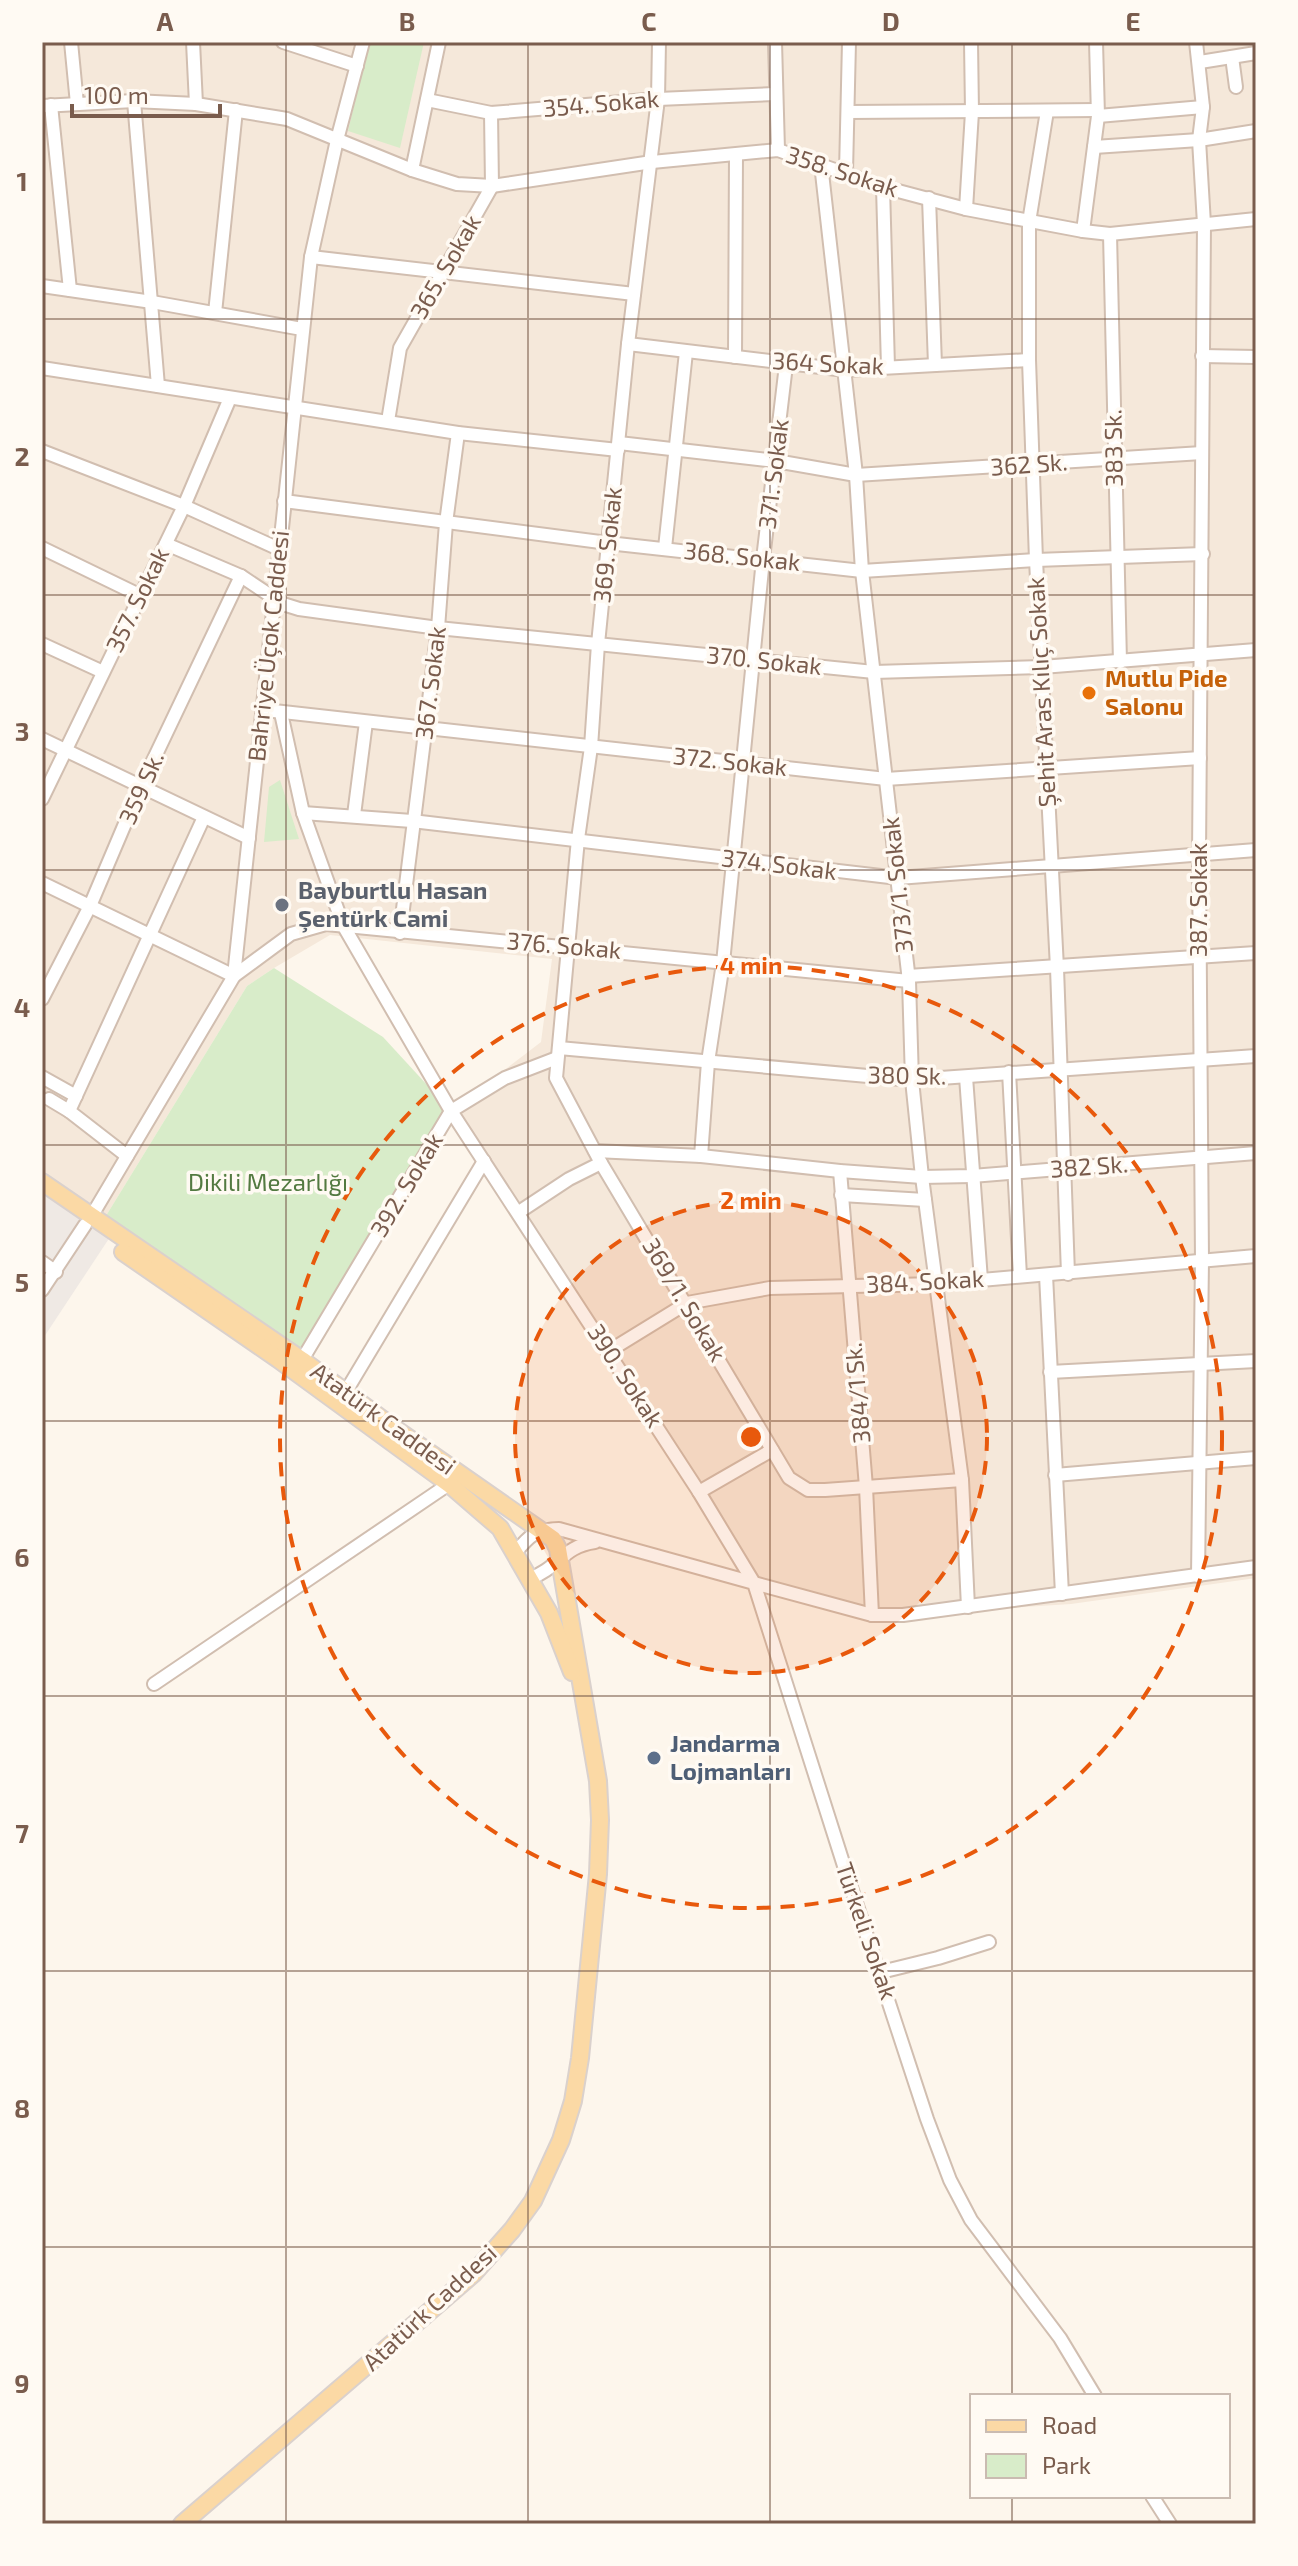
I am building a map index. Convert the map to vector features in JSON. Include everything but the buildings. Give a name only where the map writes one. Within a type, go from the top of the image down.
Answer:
[{"type":"main road","name":"Atatürk Caddesi","points":[[42,1182],[88,1221],[449,1484],[500,1528],[549,1613],[577,1688],[591,1743]]},
{"type":"main road","name":"Atatürk Caddesi","points":[[42,1196],[88,1221],[302,1360],[553,1539],[560,1561],[598,1781],[599,1864],[580,2058],[573,2101],[561,2140],[533,2201],[493,2253],[444,2301],[182,2524]]},
{"type":"street","points":[[71,42],[77,104]]},
{"type":"street","points":[[193,42],[196,104]]},
{"type":"street","points":[[283,42],[357,66]]},
{"type":"street","name":"Bahriye Üçok Caddesi","points":[[42,1290],[88,1221],[234,976],[311,257],[363,42]]},
{"type":"street","points":[[412,170],[439,42]]},
{"type":"street","name":"369. Sokak","points":[[558,1053],[566,946],[591,747],[598,644],[628,344],[652,162],[659,42]]},
{"type":"street","points":[[775,42],[778,150]]},
{"type":"street","points":[[846,172],[849,42]]},
{"type":"street","points":[[966,209],[972,112],[971,42]]},
{"type":"street","points":[[1083,231],[1098,113],[1096,42]]},
{"type":"street","name":"387. Sokak","points":[[1196,42],[1203,107],[1199,140],[1204,224],[1199,855],[1202,1260],[1198,1576]]},
{"type":"street","points":[[1200,62],[1232,57],[1251,50]]},
{"type":"street","points":[[1232,57],[1236,87]]},
{"type":"street","name":"354. Sokak","points":[[427,100],[491,113],[658,99],[775,94]]},
{"type":"street","points":[[134,101],[158,386]]},
{"type":"street","name":"358. Sokak","points":[[47,105],[134,101],[196,104],[287,119],[412,170],[457,184],[492,186],[652,162],[778,150],[883,187],[966,209],[1083,231],[1110,234],[1256,219]]},
{"type":"street","points":[[47,105],[70,290]]},
{"type":"street","points":[[848,112],[1098,113],[1203,107]]},
{"type":"street","points":[[215,313],[236,110]]},
{"type":"street","name":"Şehit Aras Kılıç Sokak","points":[[1047,111],[1029,222],[1029,360],[1068,1274]]},
{"type":"street","name":"365. Sokak","points":[[388,421],[400,348],[492,186],[491,113]]},
{"type":"street","points":[[1094,147],[1199,140],[1256,131]]},
{"type":"street","points":[[735,357],[736,155]]},
{"type":"street","name":"373/1. Sokak","points":[[821,164],[856,475],[862,571],[898,878],[922,1177],[962,1480],[968,1607]]},
{"type":"street","points":[[883,187],[888,367]]},
{"type":"street","points":[[929,198],[935,365]]},
{"type":"street","name":"383 Sk.","points":[[1110,234],[1120,662]]},
{"type":"street","points":[[311,257],[634,294]]},
{"type":"street","points":[[42,286],[302,329]]},
{"type":"street","name":"364 Sokak","points":[[628,344],[845,370],[1029,360]]},
{"type":"street","points":[[665,548],[686,352]]},
{"type":"street","points":[[1202,356],[1256,357]]},
{"type":"street","name":"371. Sokak","points":[[701,1156],[708,1062],[735,860],[763,559],[786,365]]},
{"type":"street","name":"362 Sk.","points":[[42,368],[458,433],[676,450],[776,461],[856,475],[1202,453]]},
{"type":"street","name":"357. Sokak","points":[[42,799],[184,506],[230,398]]},
{"type":"street","name":"367. Sokak","points":[[400,933],[438,628],[446,523],[458,433]]},
{"type":"street","points":[[42,451],[184,506],[279,549]]},
{"type":"street","name":"368. Sokak","points":[[284,501],[608,543],[862,571],[1203,554]]},
{"type":"street","name":"370. Sokak","points":[[166,544],[241,576],[276,599],[299,609],[438,628],[874,672],[1042,667],[1256,650]]},
{"type":"street","points":[[42,548],[139,595]]},
{"type":"street","name":"359 Sk.","points":[[42,999],[90,906],[141,786],[241,576]]},
{"type":"street","points":[[42,644],[103,672]]},
{"type":"street","name":"372. Sokak","points":[[263,708],[281,713],[886,779],[1200,758]]},
{"type":"street","name":"390. Sokak","points":[[281,713],[303,813],[343,925],[451,1111],[609,1351],[754,1583]]},
{"type":"street","points":[[354,815],[366,722]]},
{"type":"street","points":[[42,739],[249,838]]},
{"type":"street","name":"374. Sokak","points":[[303,813],[354,815],[578,839],[898,878],[1256,850]]},
{"type":"street","points":[[69,1111],[204,817]]},
{"type":"street","points":[[42,883],[234,976]]},
{"type":"street","name":"376. Sokak","points":[[234,976],[291,934],[315,925],[343,925],[400,933],[908,979],[1256,953]]},
{"type":"street","name":"392. Sokak","points":[[302,1360],[451,1111],[505,1078],[558,1053]]},
{"type":"street","name":"380 Sk.","points":[[558,1053],[708,1062],[912,1080],[1256,1056]]},
{"type":"street","name":"369/1. Sokak","points":[[558,1053],[558,1085],[789,1478],[808,1490],[962,1480]]},
{"type":"street","points":[[1009,1072],[1020,1276]]},
{"type":"street","points":[[42,1077],[76,1096]]},
{"type":"street","points":[[966,1077],[981,1280]]},
{"type":"street","points":[[49,1099],[127,1156]]},
{"type":"street","name":"382 Sk.","points":[[598,1157],[701,1156],[922,1177],[972,1176],[1256,1153]]},
{"type":"street","points":[[519,1212],[598,1157]]},
{"type":"street","points":[[345,1393],[484,1161]]},
{"type":"street","name":"384/1 Sk.","points":[[840,1171],[866,1487],[872,1615]]},
{"type":"street","points":[[841,1195],[925,1200]]},
{"type":"street","name":"384. Sokak","points":[[609,1351],[687,1303],[770,1288],[936,1284],[1256,1256]]},
{"type":"street","points":[[42,1262],[56,1272]]},
{"type":"street","points":[[1046,1275],[1062,1594]]},
{"type":"street","points":[[1050,1372],[1256,1361]]},
{"type":"street","points":[[699,1492],[772,1450]]},
{"type":"street","points":[[1055,1475],[1256,1458]]},
{"type":"street","points":[[154,1684],[449,1484]]},
{"type":"street","points":[[514,1554],[528,1537],[540,1529],[559,1529],[872,1615],[903,1615],[968,1607],[1256,1567]]},
{"type":"street","points":[[529,1579],[546,1573],[572,1547],[602,1541]]},
{"type":"street","name":"Türkeli Sokak","points":[[754,1583],[927,2119],[950,2180],[971,2220],[1060,2338],[1094,2394]]},
{"type":"street","points":[[881,1972],[989,1942]]},
{"type":"street","points":[[1153,2498],[1170,2524]]},
{"type":"shaded area","points":[[42,42],[1256,42],[1256,1578],[1071,1604],[903,1615],[753,1588],[451,1111],[541,1042],[552,959],[330,935],[247,986],[104,1219],[42,1309]]},
{"type":"shaded area","points":[[42,1183],[112,1234],[42,1340]]},
{"type":"green space","points":[[369,42],[424,42],[400,148],[348,131]]},
{"type":"green space","points":[[280,780],[299,839],[264,842],[269,787]]},
{"type":"green space","name":"Dikili Mezarlığı","points":[[274,968],[383,1037],[451,1111],[305,1355],[104,1219],[247,986]]},
{"type":"place","name":"Mutlu Pide Salonu","points":[[1089,693]]},
{"type":"place","name":"Bayburtlu Hasan Şentürk Cami","points":[[282,905]]},
{"type":"place","name":"Jandarma Lojmanları","points":[[654,1758]]}]
